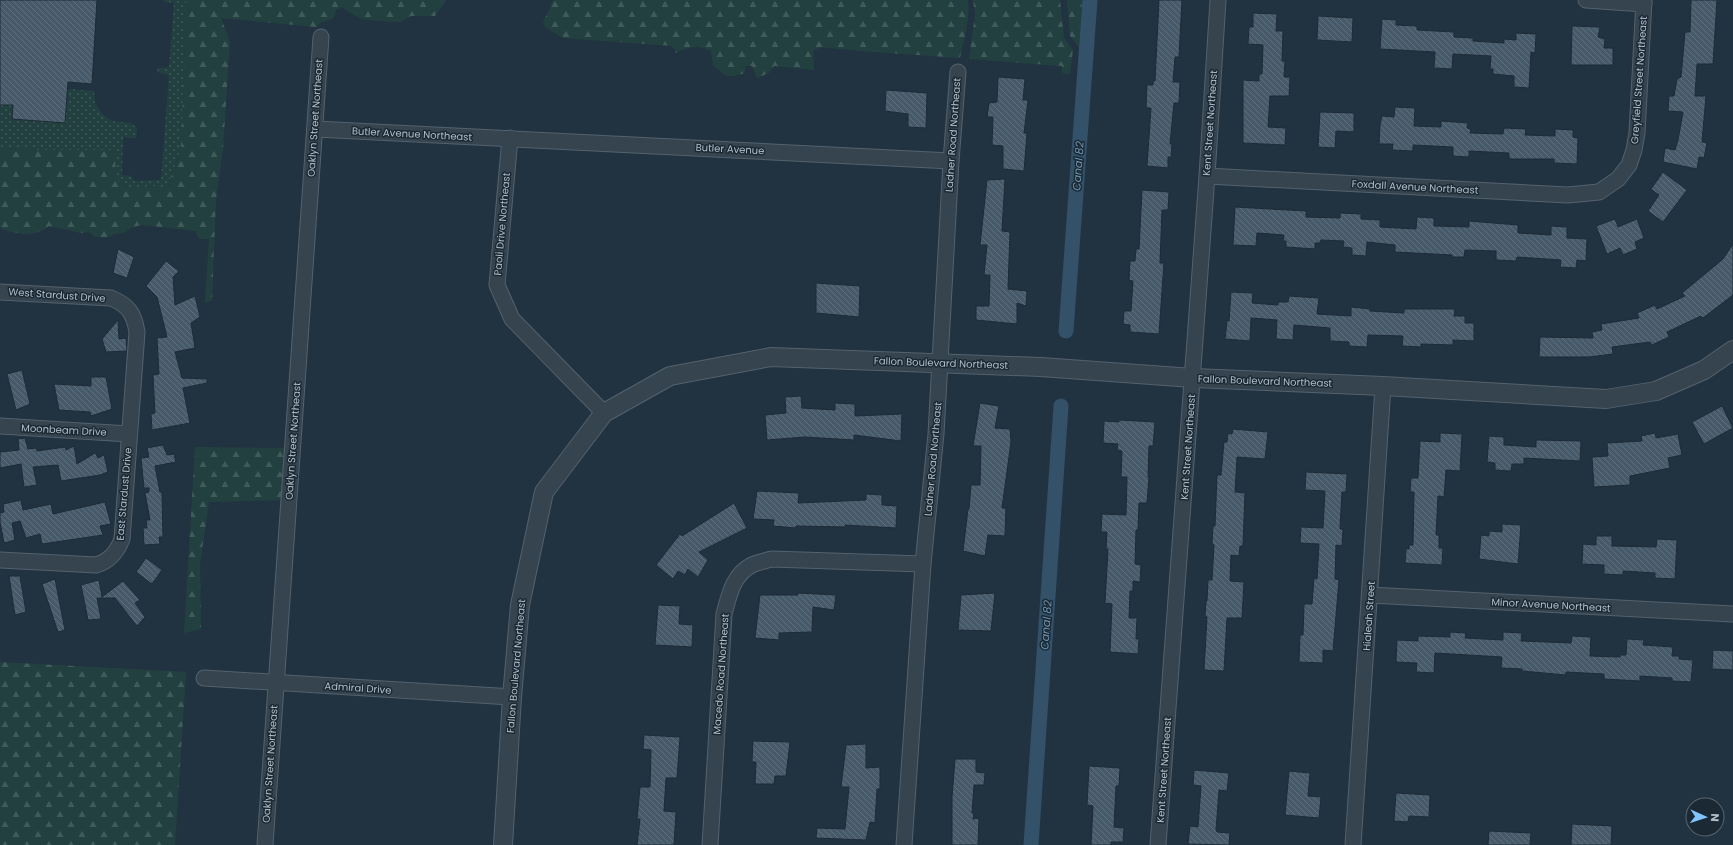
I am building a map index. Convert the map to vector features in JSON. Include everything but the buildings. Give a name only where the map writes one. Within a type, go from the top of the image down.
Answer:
[{"type":"street","name":"Kent Street Northeast","points":[[1158,845],[1193,378],[1218,0]]},
{"type":"street","points":[[1586,0],[1644,2]]},
{"type":"street","name":"Greyfield Street Northeast","points":[[1618,179],[1629,165],[1634,150],[1644,2]]},
{"type":"street","name":"Oaklyn Street Northeast","points":[[265,845],[321,37]]},
{"type":"street","name":"Ladner Road Northeast","points":[[904,845],[924,564],[936,434],[950,161],[958,72]]},
{"type":"street","name":"Butler Avenue Northeast","points":[[315,129],[510,138]]},
{"type":"street","name":"Butler Avenue","points":[[510,138],[950,161]]},
{"type":"street","name":"Paoli Drive Northeast","points":[[510,138],[497,285],[512,319],[604,414]]},
{"type":"street","name":"Foxdall Avenue Northeast","points":[[1207,176],[1568,195],[1599,192],[1618,179]]},
{"type":"street","name":"West Stardust Drive","points":[[0,292],[110,298],[120,302],[128,308],[135,319],[137,332],[129,434]]},
{"type":"street","name":"Fallon Boulevard Northeast","points":[[503,845],[512,697],[520,606],[544,492],[604,414],[670,376],[771,357],[1071,369],[1193,378],[1383,386],[1606,399],[1656,391],[1704,370],[1733,350]]},
{"type":"street","name":"Hialeah Street","points":[[1353,845],[1383,386]]},
{"type":"street","name":"Moonbeam Drive","points":[[0,426],[129,434]]},
{"type":"street","name":"East Stardust Drive","points":[[0,560],[96,565],[104,563],[111,558],[118,550],[122,539],[129,434]]},
{"type":"street","name":"Macedo Road Northeast","points":[[710,845],[724,614],[732,587],[741,574],[752,565],[771,559],[924,564]]},
{"type":"street","name":"Minor Avenue Northeast","points":[[1370,595],[1733,614]]},
{"type":"street","name":"Admiral Drive","points":[[204,678],[512,697]]},
{"type":"green space","points":[[163,0],[186,0],[181,147],[168,186],[129,187],[116,181],[114,150],[37,150],[0,148],[0,105],[13,105],[12,119],[65,123],[68,89],[94,91],[95,103],[103,115],[112,121],[131,123],[137,128],[136,138],[123,137],[122,175],[131,176],[135,181],[161,180],[169,75],[157,72],[158,68],[169,67],[174,3],[165,2]]},
{"type":"green space","points":[[186,0],[446,0],[435,16],[411,16],[400,22],[362,19],[347,11],[343,7],[336,10],[332,19],[322,22],[316,27],[221,18],[230,42],[223,148],[216,200],[212,300],[205,303],[209,239],[199,239],[196,231],[142,225],[133,227],[123,233],[113,234],[110,237],[96,237],[89,232],[81,233],[49,226],[38,232],[25,234],[0,228],[0,148],[37,150],[114,150],[117,181],[129,187],[168,186],[181,147]]},
{"type":"green space","points":[[553,0],[968,0],[968,14],[960,58],[821,47],[813,51],[814,70],[774,66],[769,73],[757,78],[752,66],[745,66],[745,73],[734,76],[725,75],[713,65],[711,51],[698,47],[685,49],[676,53],[672,46],[563,38],[545,27],[543,21]]},
{"type":"green space","points":[[973,0],[1060,0],[1064,38],[1073,50],[1070,74],[1062,73],[1062,66],[969,59],[975,14]]},
{"type":"green space","points":[[1067,0],[1082,0],[1079,47],[1070,36]]},
{"type":"green space","points":[[195,447],[285,448],[285,500],[209,502],[200,564],[201,629],[184,633]]},
{"type":"green space","points":[[0,662],[186,672],[175,845],[0,845]]},
{"type":"waterway","name":"Canal 82","points":[[1066,331],[1090,0]]},
{"type":"waterway","name":"Canal 82","points":[[1031,845],[1061,406]]}]
